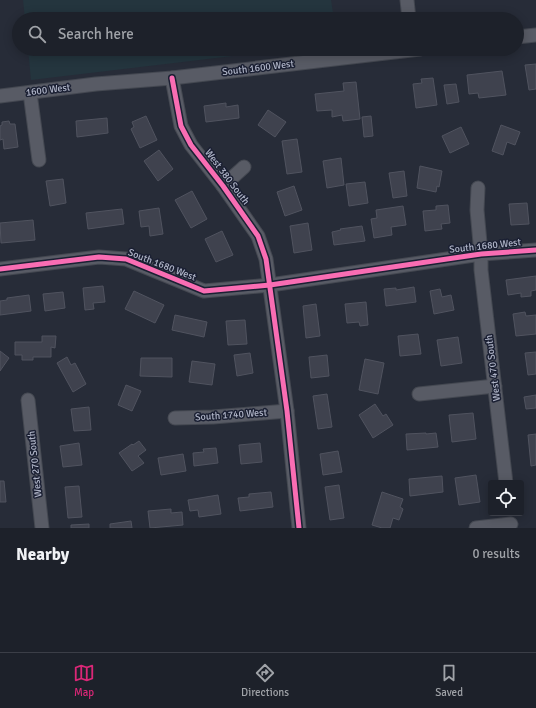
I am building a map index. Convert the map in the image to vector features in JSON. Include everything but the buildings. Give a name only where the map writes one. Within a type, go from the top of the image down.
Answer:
[{"type":"street","points":[[407,0],[408,12]]},
{"type":"street","points":[[524,37],[536,35]]},
{"type":"street","name":"South 1600 West","points":[[96,84],[172,78],[356,56]]},
{"type":"street","name":"West 380 South","points":[[172,78],[181,126],[191,145],[223,186],[258,236],[266,259],[270,285]]},
{"type":"street","name":"1600 West","points":[[0,96],[96,84]]},
{"type":"street","points":[[30,93],[39,160]]},
{"type":"street","points":[[223,186],[244,167]]},
{"type":"street","name":"West 470 South","points":[[478,188],[477,210],[481,270],[506,480]]},
{"type":"street","name":"South 1680 West","points":[[0,269],[99,257],[126,259],[204,291],[270,285],[481,254],[536,250]]},
{"type":"street","points":[[270,285],[287,411],[299,528]]},
{"type":"street","points":[[420,394],[495,386]]},
{"type":"street","name":"West 270 South","points":[[28,400],[42,528]]},
{"type":"street","name":"South 1740 West","points":[[175,418],[214,417],[287,411]]},
{"type":"street","points":[[476,528],[511,522]]},
{"type":"shaded area","points":[[23,0],[331,0],[333,12],[24,12]]},
{"type":"shaded area","points":[[29,56],[233,56],[31,80]]},
{"type":"cycle path","points":[[172,78],[181,126],[191,145],[223,186],[258,236],[266,259],[287,411],[299,528]]},
{"type":"cycle path","points":[[0,269],[99,257],[126,259],[204,291],[270,285],[481,254],[536,250]]}]
